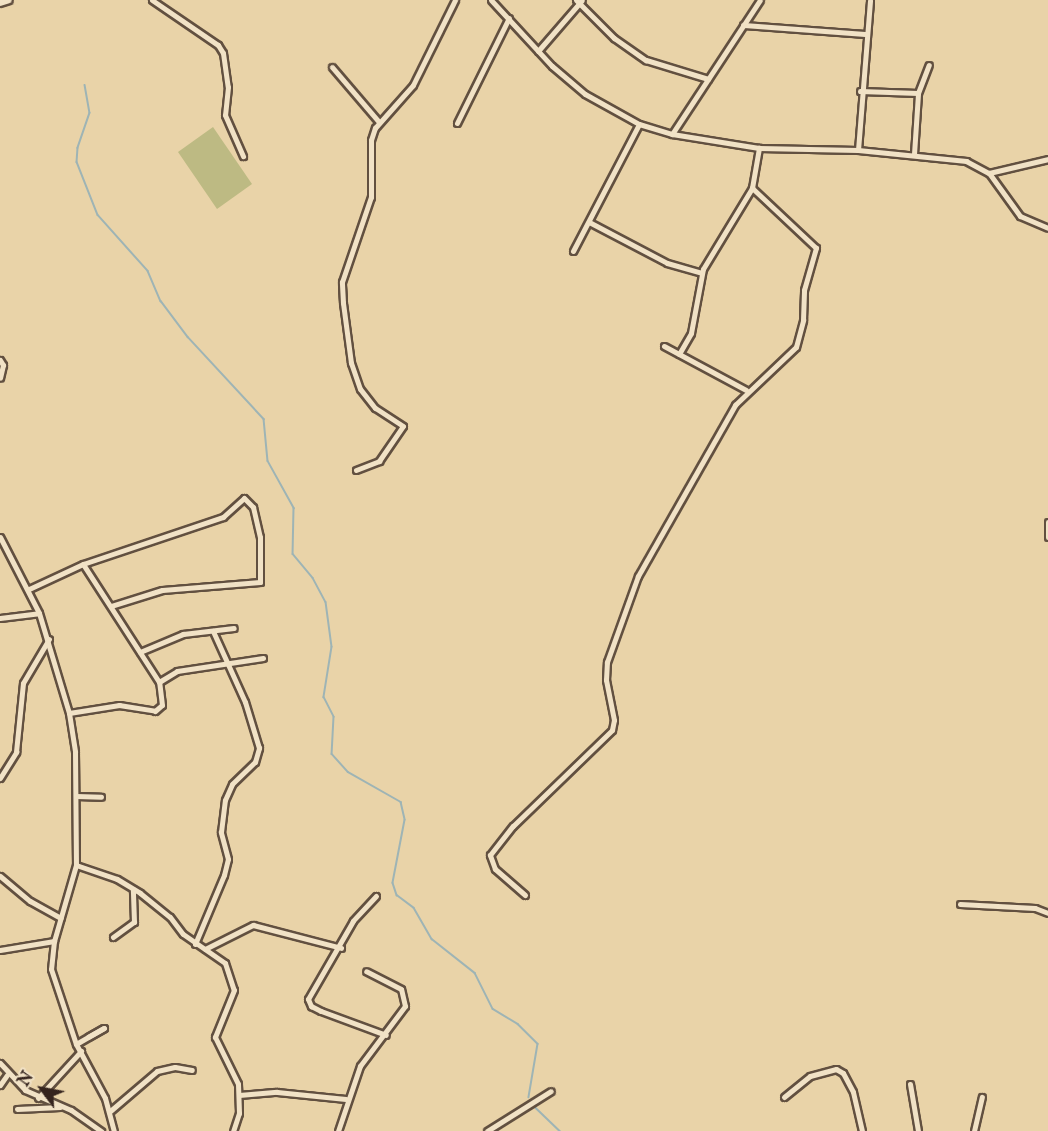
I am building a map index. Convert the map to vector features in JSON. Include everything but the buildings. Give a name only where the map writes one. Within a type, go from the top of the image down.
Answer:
[{"type":"street","points":[[0,3],[9,0]]},
{"type":"street","points":[[152,0],[211,40],[223,53],[228,87],[225,115],[243,156]]},
{"type":"street","points":[[356,470],[379,461],[403,426],[375,408],[360,389],[351,363],[343,303],[342,282],[371,197],[371,140],[380,122],[413,84],[456,0]]},
{"type":"street","points":[[491,0],[538,51],[585,94],[639,124],[672,134],[759,148],[858,150],[966,161],[989,173],[1011,207],[1032,223],[1048,228]]},
{"type":"street","points":[[672,134],[760,0]]},
{"type":"street","points":[[858,150],[860,91],[870,0]]},
{"type":"street","points":[[538,51],[579,1],[614,38],[646,60],[708,79]]},
{"type":"street","points":[[457,123],[509,18]]},
{"type":"street","points":[[743,25],[866,34]]},
{"type":"street","points":[[914,154],[918,93],[929,65]]},
{"type":"street","points":[[332,68],[380,122]]},
{"type":"street","points":[[860,91],[918,93]]},
{"type":"street","points":[[573,251],[639,124]]},
{"type":"street","points":[[679,354],[691,333],[702,273],[752,188],[759,148]]},
{"type":"street","points":[[989,173],[1048,159]]},
{"type":"street","points":[[525,895],[495,869],[490,855],[513,826],[612,730],[615,720],[606,680],[607,662],[622,615],[651,549],[673,519],[705,453],[746,390],[781,365],[796,347],[803,320],[804,290],[816,248],[752,188]]},
{"type":"street","points":[[589,222],[667,263],[702,273]]},
{"type":"street","points":[[664,346],[746,390]]},
{"type":"street","points":[[0,360],[3,365],[0,378]]},
{"type":"street","points":[[29,589],[83,564],[223,517],[244,498],[253,507],[260,537],[260,582],[162,590],[111,606]]},
{"type":"street","points":[[1048,522],[1048,537]]},
{"type":"street","points":[[0,537],[29,589],[39,613],[49,639],[69,713],[76,796],[76,865],[54,941],[51,969],[76,1044],[109,1112],[114,1131]]},
{"type":"street","points":[[69,713],[101,706],[159,710],[159,682],[123,631],[111,606],[83,564]]},
{"type":"street","points":[[0,618],[39,613]]},
{"type":"street","points":[[140,652],[183,634],[234,628]]},
{"type":"street","points":[[195,944],[214,906],[226,867],[226,844],[221,832],[225,800],[232,784],[255,762],[259,748],[228,664],[213,631]]},
{"type":"street","points":[[0,778],[16,752],[23,683],[49,639]]},
{"type":"street","points":[[159,682],[177,671],[263,658]]},
{"type":"street","points":[[76,796],[101,797]]},
{"type":"street","points":[[76,865],[133,888],[164,912],[195,944],[225,963],[232,980],[232,997],[215,1037],[235,1076],[239,1095],[233,1131]]},
{"type":"street","points":[[0,876],[30,902],[61,918]]},
{"type":"street","points":[[113,937],[134,922],[133,888]]},
{"type":"street","points":[[376,896],[353,921],[341,948],[309,994],[309,1004],[386,1035]]},
{"type":"street","points":[[960,904],[1035,908],[1048,913]]},
{"type":"street","points":[[205,949],[253,925],[341,948]]},
{"type":"street","points":[[0,950],[54,941]]},
{"type":"street","points":[[338,1131],[346,1099],[360,1066],[386,1035],[405,1006],[404,998],[396,986],[366,971]]},
{"type":"street","points":[[76,1044],[104,1028],[88,1037]]},
{"type":"street","points":[[38,1098],[81,1051]]},
{"type":"street","points":[[0,1063],[7,1075],[38,1098],[62,1107],[101,1131]]},
{"type":"street","points":[[109,1112],[157,1071],[174,1067],[192,1070]]},
{"type":"street","points":[[784,1097],[810,1076],[836,1069],[843,1072],[853,1092],[862,1131]]},
{"type":"street","points":[[0,1085],[7,1075]]},
{"type":"street","points":[[910,1084],[918,1131]]},
{"type":"street","points":[[488,1131],[551,1091]]},
{"type":"street","points":[[239,1095],[277,1092],[346,1099]]},
{"type":"street","points":[[974,1131],[982,1097]]},
{"type":"street","points":[[17,1109],[62,1107]]},
{"type":"shaded area","points":[[213,127],[252,184],[217,209],[178,152]]},
{"type":"waterway","points":[[85,85],[90,113],[78,148],[77,162],[98,215],[148,271],[161,301],[188,337],[264,419],[268,461],[294,508],[293,554],[313,578],[326,602],[332,647],[324,697],[334,717],[332,754],[348,772],[401,802],[405,820],[393,883],[397,895],[414,908],[432,939],[475,973],[493,1009],[518,1024],[538,1044],[529,1097]]},
{"type":"waterway","points":[[535,1107],[560,1131]]}]
